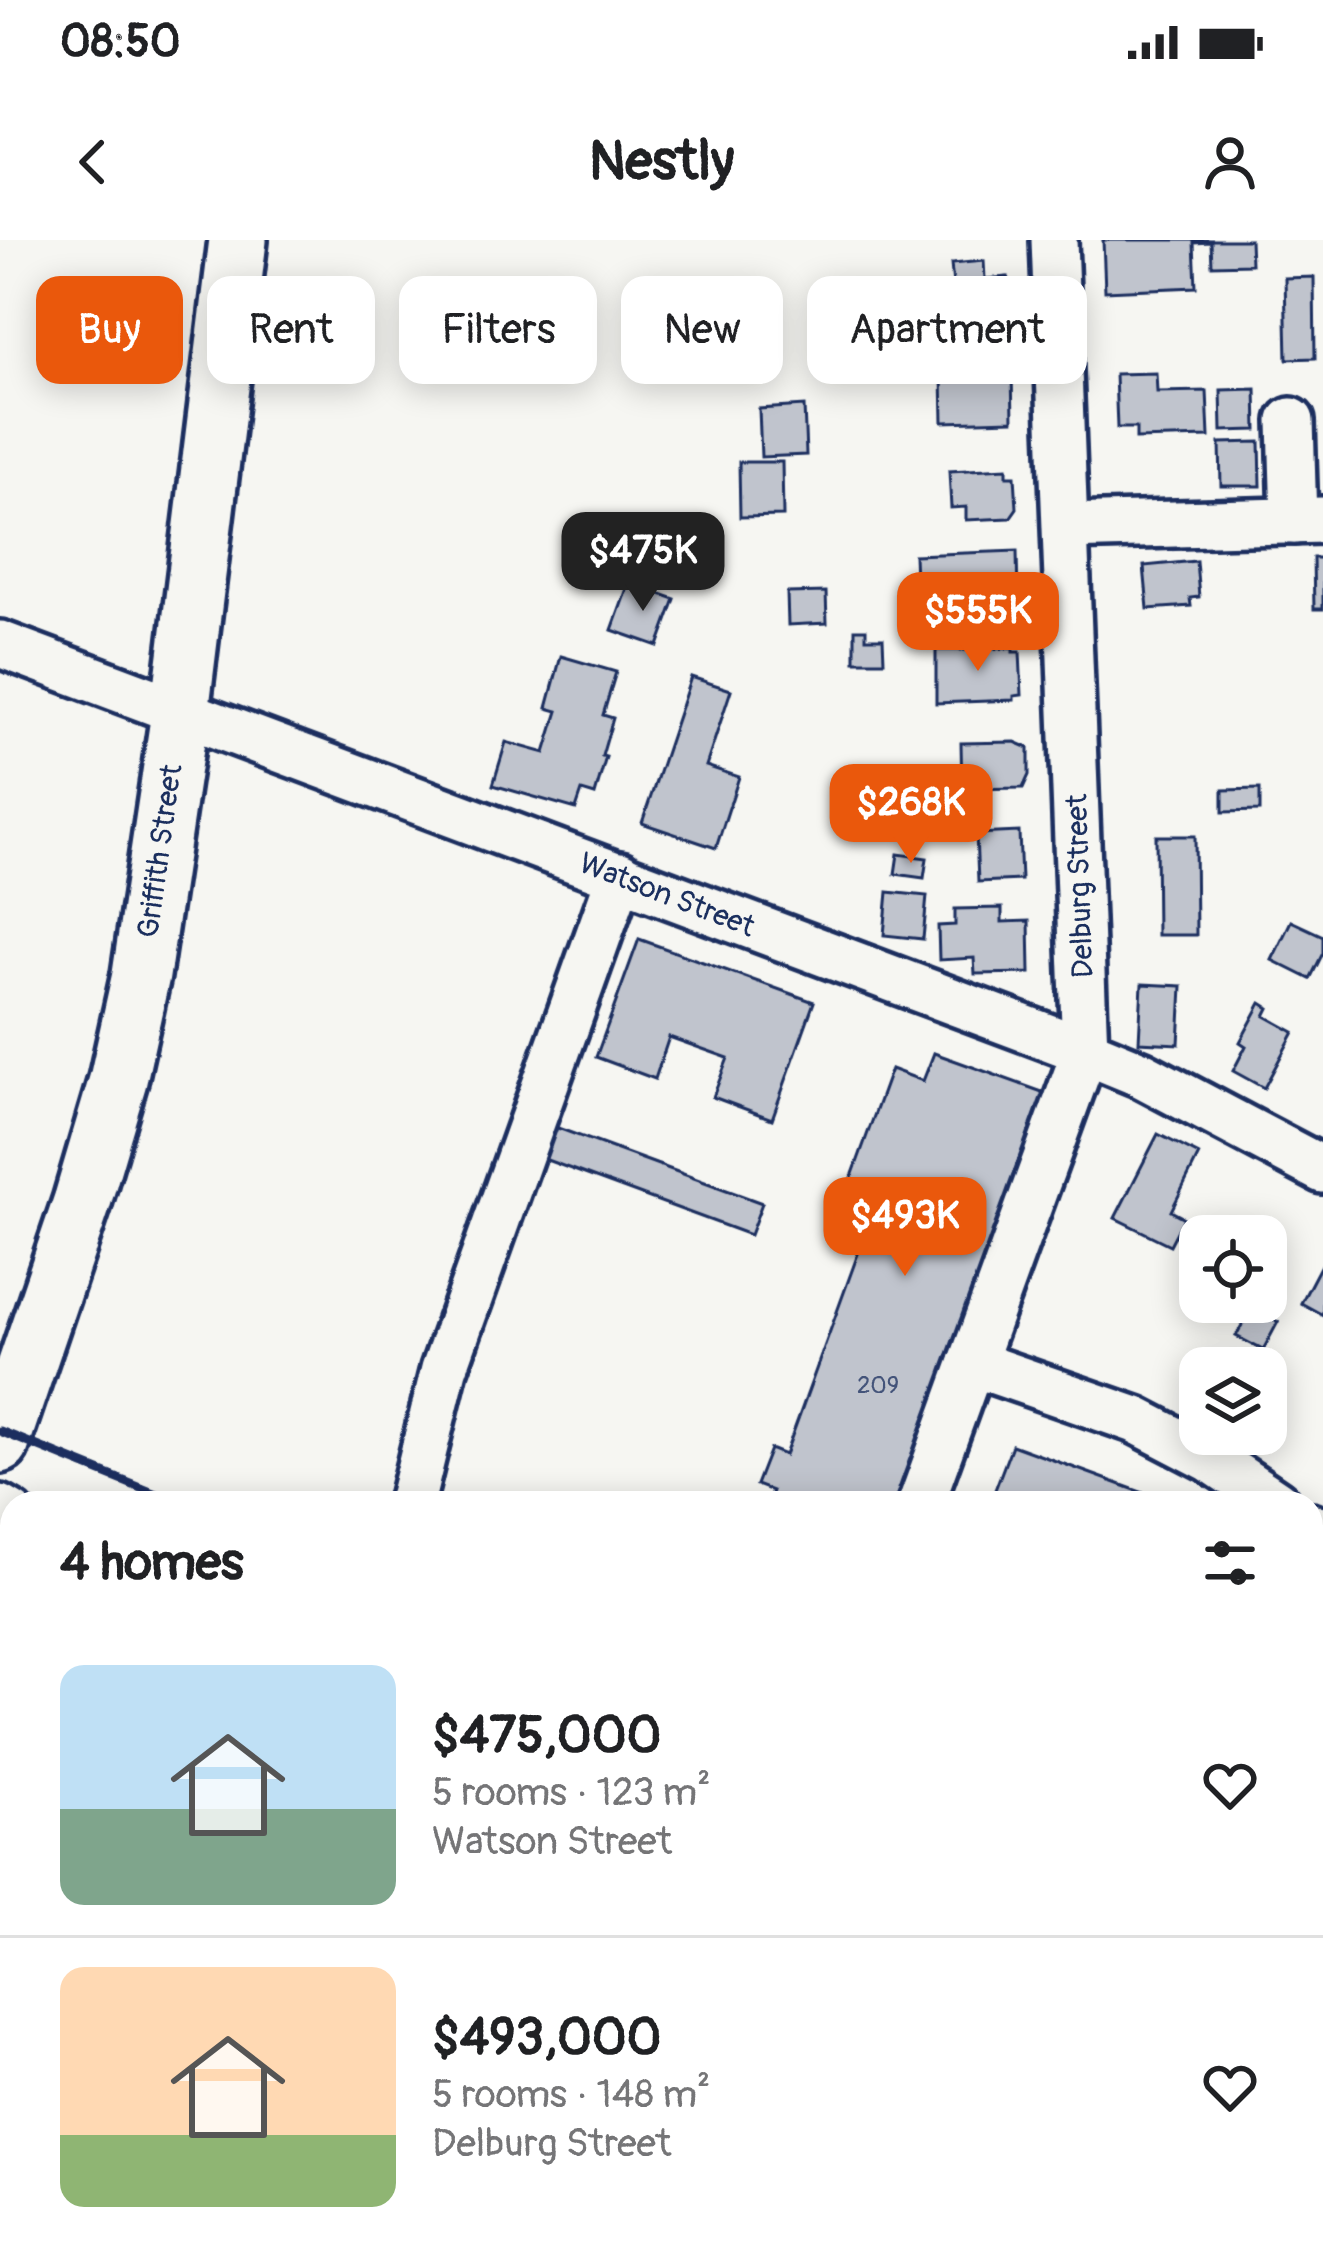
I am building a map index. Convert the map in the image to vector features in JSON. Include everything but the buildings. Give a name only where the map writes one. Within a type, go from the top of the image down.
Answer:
[{"type":"main road","name":"Griffith Street","points":[[0,1444],[49,1309],[118,1080],[157,884],[238,240]]},
{"type":"street","name":"Delburg Street","points":[[925,1491],[1085,1051],[1054,240]]},
{"type":"street","points":[[1066,527],[1308,521],[1291,421]]},
{"type":"street","name":"Watson Street","points":[[0,644],[1085,1051],[1142,1074],[1323,1170]]},
{"type":"street","points":[[414,1491],[444,1369],[620,875]]},
{"type":"street","points":[[972,1363],[1136,1420],[1211,1459],[1258,1491]]},
{"type":"railway","points":[[0,1431],[148,1491]]}]
